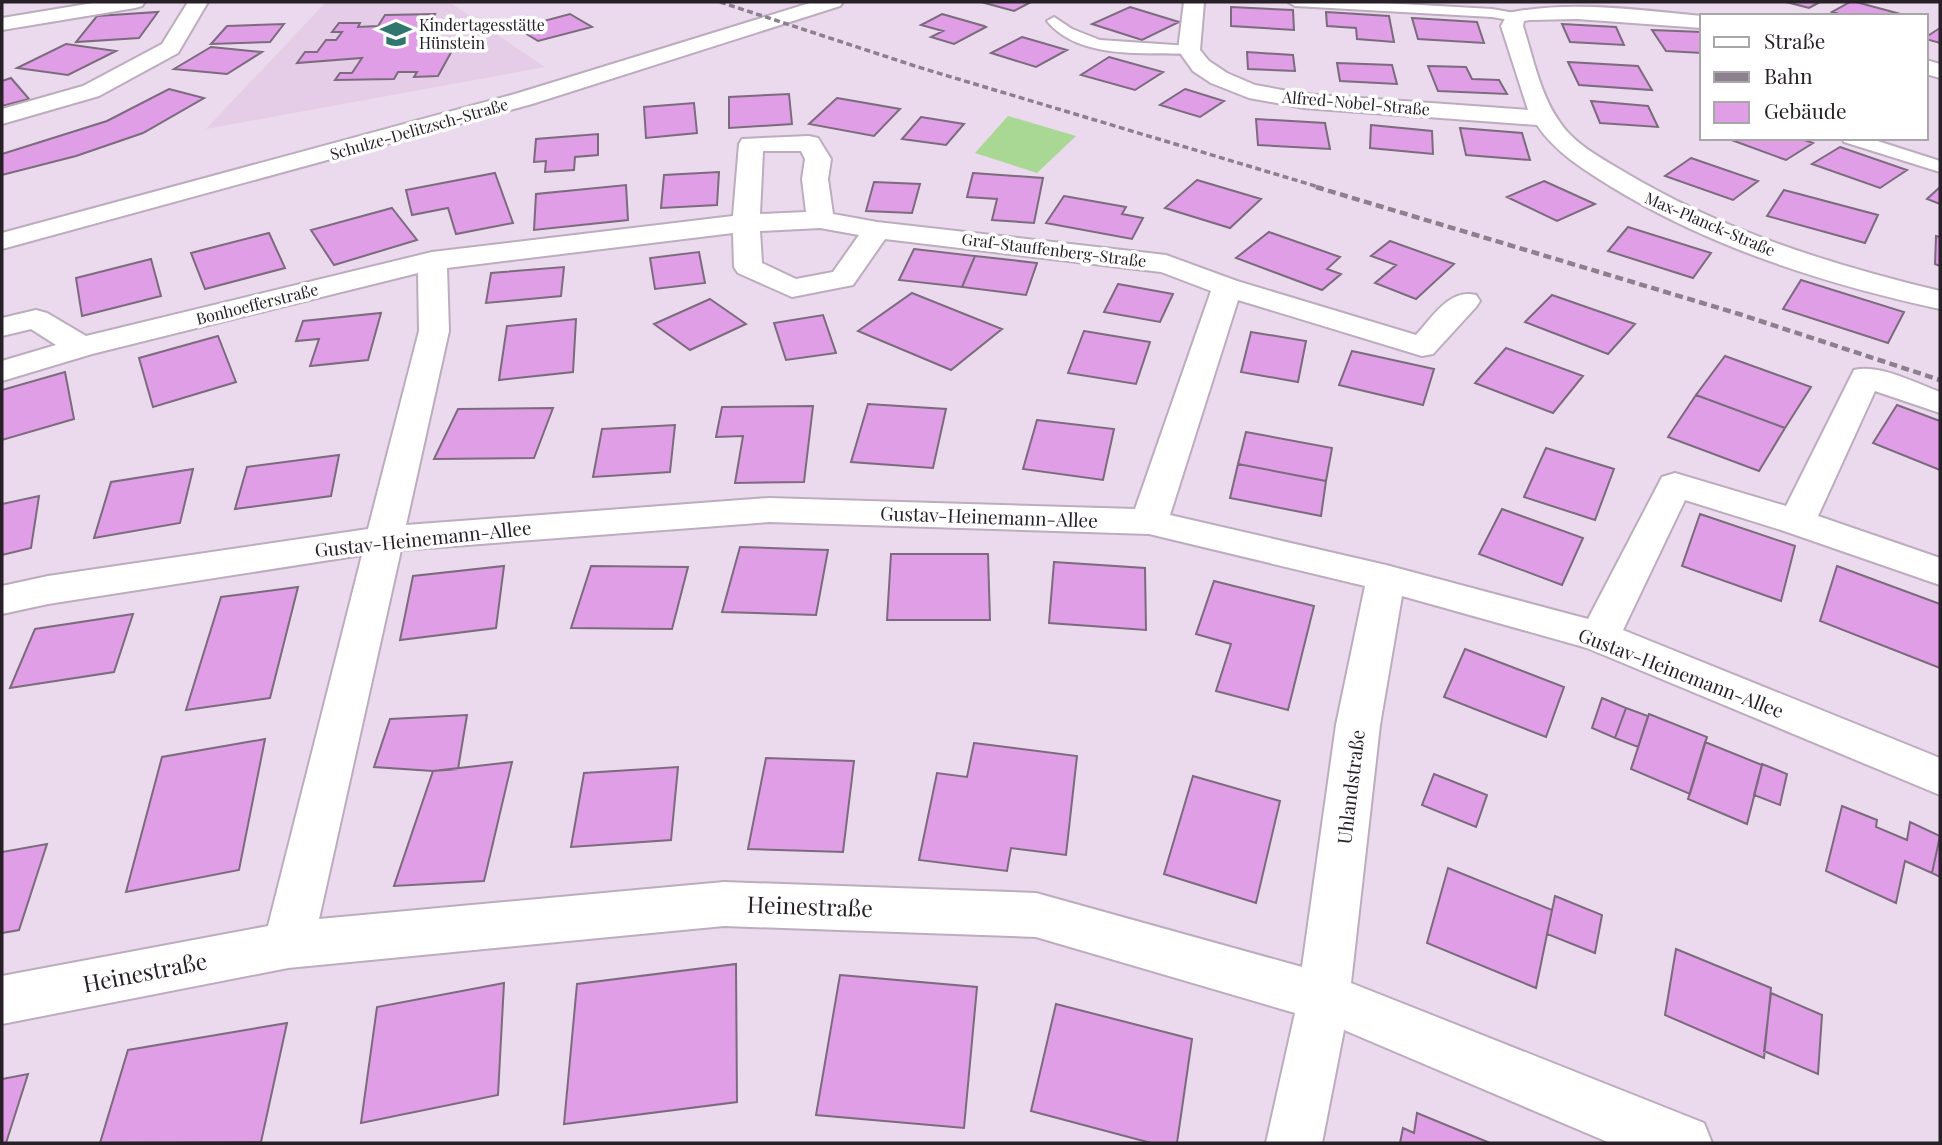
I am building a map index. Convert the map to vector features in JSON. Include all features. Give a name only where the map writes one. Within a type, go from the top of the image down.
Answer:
[{"type":"street","points":[[2,24],[135,2]]},
{"type":"street","points":[[2,117],[91,90],[170,48],[198,2]]},
{"type":"street","name":"Schulze-Delitzsch-Straße","points":[[2,241],[409,133],[643,63],[833,2]]},
{"type":"street","points":[[1189,50],[1194,2]]},
{"type":"street","points":[[1519,11],[1700,22]]},
{"type":"street","name":"Max-Planck-Straße","points":[[1519,11],[1512,26],[1544,118],[1572,150],[1644,198],[1744,242],[1867,283],[1940,300]]},
{"type":"street","name":"Alfred-Nobel-Straße","points":[[1189,50],[1201,66],[1219,78],[1249,91],[1304,101],[1544,118]]},
{"type":"street","points":[[820,220],[815,179],[818,159],[809,143],[751,144],[746,223],[748,267],[792,288],[843,279],[877,230]]},
{"type":"street","name":"Bonhoefferstraße","points":[[2,371],[81,347],[432,261],[746,223],[820,220]]},
{"type":"street","name":"Graf-Stauffenberg-Straße","points":[[820,220],[877,230],[1166,264],[1227,287],[1422,347],[1465,301]]},
{"type":"street","points":[[288,945],[434,331],[432,261]]},
{"type":"street","points":[[1149,522],[1227,287]]},
{"type":"street","points":[[2,327],[36,319],[81,347]]},
{"type":"street","points":[[1797,522],[1865,377],[1940,403]]},
{"type":"street","points":[[1599,638],[1675,485],[1797,522],[1940,572]]},
{"type":"street","name":"Gustav-Heinemann-Allee","points":[[2,600],[48,590],[385,539],[769,510],[1149,522],[1385,578],[1599,638],[1940,777]]},
{"type":"street","name":"Uhlandstraße","points":[[1294,1143],[1324,997],[1358,725],[1385,578]]},
{"type":"street","name":"Heinestraße","points":[[2,1000],[288,945],[723,904],[1035,915],[1324,997]]},
{"type":"street","points":[[1324,997],[1624,1121],[1684,1143]]},
{"type":"lane","points":[[1295,2],[1492,13],[1519,11]]},
{"type":"lane","points":[[1054,21],[1065,33],[1091,44],[1189,50]]},
{"type":"lane","points":[[1856,140],[1940,167]]},
{"type":"shaded area","name":"Kindertagesstätte Hünstein","points":[[326,2],[449,2],[545,67],[206,129]]},
{"type":"green space","points":[[1008,116],[1076,136],[1037,173],[975,153]]},
{"type":"building","points":[[981,2],[1031,2],[1014,11]]},
{"type":"building","points":[[1786,2],[1820,2],[1809,8]]},
{"type":"building","points":[[1850,2],[1856,2],[1901,14],[1839,14],[1832,12]]},
{"type":"building","points":[[1130,7],[1179,22],[1142,40],[1092,24]]},
{"type":"building","points":[[1231,7],[1293,10],[1294,30],[1231,26]]},
{"type":"building","points":[[158,12],[139,38],[76,42],[97,16]]},
{"type":"building","points":[[1326,12],[1389,16],[1394,42],[1357,39],[1356,28],[1327,26]]},
{"type":"building","points":[[435,14],[425,32],[440,31],[436,38],[459,38],[438,76],[414,77],[417,72],[398,72],[394,79],[335,80],[340,73],[352,73],[362,58],[297,63],[305,52],[317,52],[326,40],[336,40],[342,32],[332,32],[339,23],[360,23],[358,27],[378,26],[385,15]]},
{"type":"building","points":[[570,14],[592,27],[538,41],[517,28]]},
{"type":"building","points":[[942,14],[986,27],[954,44],[931,37],[943,31],[921,25]]},
{"type":"building","points":[[1412,18],[1477,22],[1484,43],[1418,39]]},
{"type":"building","points":[[284,24],[270,42],[211,44],[227,26]]},
{"type":"building","points":[[1562,24],[1616,27],[1624,45],[1570,42]]},
{"type":"building","points":[[1940,28],[1940,43],[1928,40],[1928,36]]},
{"type":"building","points":[[1652,30],[1700,32],[1700,53],[1666,51]]},
{"type":"building","points":[[1022,37],[1067,50],[1036,67],[991,53]]},
{"type":"building","points":[[66,44],[116,51],[68,75],[17,68]]},
{"type":"building","points":[[211,47],[262,52],[227,74],[174,69]]},
{"type":"building","points":[[1247,52],[1293,55],[1295,71],[1248,69]]},
{"type":"building","points":[[1109,57],[1163,72],[1135,90],[1081,75]]},
{"type":"building","points":[[1568,62],[1638,66],[1652,90],[1579,85]]},
{"type":"building","points":[[1337,63],[1392,65],[1397,84],[1340,81]]},
{"type":"building","points":[[1428,66],[1466,67],[1472,79],[1499,80],[1507,94],[1438,91]]},
{"type":"building","points":[[11,78],[29,99],[2,106],[2,81]]},
{"type":"building","points":[[169,89],[204,98],[143,133],[76,156],[2,175],[2,154],[107,121]]},
{"type":"building","points":[[1185,89],[1224,101],[1200,117],[1160,105]]},
{"type":"building","points":[[789,94],[792,124],[729,128],[729,97]]},
{"type":"building","points":[[837,98],[900,109],[874,136],[809,124]]},
{"type":"building","points":[[1591,101],[1648,106],[1658,127],[1600,123]]},
{"type":"building","points":[[694,103],[697,133],[646,138],[644,107]]},
{"type":"building","points":[[921,117],[964,124],[946,145],[902,139]]},
{"type":"building","points":[[1256,119],[1325,123],[1330,149],[1258,145]]},
{"type":"building","points":[[1371,125],[1432,131],[1433,154],[1370,148]]},
{"type":"building","points":[[1460,128],[1522,133],[1530,160],[1466,155]]},
{"type":"building","points":[[598,134],[598,155],[575,157],[574,170],[545,172],[546,161],[534,162],[536,139]]},
{"type":"building","points":[[1731,140],[1805,140],[1813,143],[1786,160]]},
{"type":"building","points":[[1840,147],[1907,170],[1880,188],[1812,164]]},
{"type":"building","points":[[1691,158],[1758,181],[1733,200],[1665,176]]},
{"type":"building","points":[[719,172],[717,205],[661,208],[664,175]]},
{"type":"building","points":[[495,173],[513,223],[456,234],[448,208],[412,215],[406,190]]},
{"type":"building","points":[[973,173],[1043,178],[1034,223],[992,220],[997,199],[967,197]]},
{"type":"building","points":[[1197,180],[1261,199],[1230,228],[1165,208]]},
{"type":"building","points":[[1544,181],[1595,204],[1557,221],[1507,197]]},
{"type":"building","points":[[874,182],[920,184],[912,213],[866,211]]},
{"type":"building","points":[[626,185],[628,220],[534,230],[536,194]]},
{"type":"building","points":[[1940,187],[1940,204],[1927,199]]},
{"type":"building","points":[[1784,190],[1878,215],[1865,243],[1767,216]]},
{"type":"building","points":[[1064,196],[1126,207],[1122,214],[1143,218],[1132,239],[1046,223]]},
{"type":"building","points":[[392,208],[417,240],[334,265],[311,230]]},
{"type":"building","points":[[1628,227],[1711,253],[1693,278],[1608,251]]},
{"type":"building","points":[[1269,232],[1340,257],[1327,269],[1341,274],[1322,290],[1236,258]]},
{"type":"building","points":[[269,233],[285,268],[205,289],[191,253]]},
{"type":"building","points":[[1936,236],[1940,237],[1940,266],[1935,264]]},
{"type":"building","points":[[1390,241],[1454,264],[1416,299],[1375,283],[1396,265],[1371,256]]},
{"type":"building","points":[[914,249],[975,256],[962,287],[899,280]]},
{"type":"building","points":[[699,252],[705,283],[655,289],[650,258]]},
{"type":"building","points":[[975,256],[1037,263],[1026,295],[962,287]]},
{"type":"building","points":[[151,259],[161,296],[82,316],[76,278]]},
{"type":"building","points":[[564,267],[561,296],[486,303],[491,273]]},
{"type":"building","points":[[1801,280],[1904,312],[1888,343],[1783,309]]},
{"type":"building","points":[[1118,284],[1173,294],[1160,322],[1104,312]]},
{"type":"building","points":[[912,293],[1002,329],[951,370],[858,331]]},
{"type":"building","points":[[1552,295],[1635,324],[1608,354],[1525,322]]},
{"type":"building","points":[[710,299],[746,324],[690,350],[654,324]]},
{"type":"building","points":[[381,313],[368,360],[310,366],[319,339],[296,341],[303,321]]},
{"type":"building","points":[[823,315],[836,353],[786,360],[774,323]]},
{"type":"building","points":[[576,319],[573,372],[499,380],[507,326]]},
{"type":"building","points":[[1084,331],[1150,342],[1136,384],[1068,373]]},
{"type":"building","points":[[1251,332],[1306,341],[1298,382],[1241,372]]},
{"type":"building","points":[[218,336],[236,382],[153,407],[139,358]]},
{"type":"building","points":[[1506,348],[1583,376],[1553,413],[1475,383]]},
{"type":"building","points":[[1352,351],[1434,369],[1423,405],[1339,385]]},
{"type":"building","points":[[1725,356],[1811,387],[1785,428],[1696,395]]},
{"type":"building","points":[[65,372],[74,419],[2,440],[2,390]]},
{"type":"building","points":[[1696,395],[1785,428],[1759,471],[1668,437]]},
{"type":"building","points":[[868,404],[946,409],[933,468],[851,462]]},
{"type":"building","points":[[1897,405],[1940,421],[1940,470],[1873,443]]},
{"type":"building","points":[[813,406],[804,482],[735,483],[743,436],[716,437],[722,407]]},
{"type":"building","points":[[553,408],[534,458],[434,459],[458,409]]},
{"type":"building","points":[[1037,420],[1114,429],[1103,480],[1023,469]]},
{"type":"building","points":[[675,425],[670,472],[593,477],[602,429]]},
{"type":"building","points":[[1246,432],[1332,448],[1326,481],[1238,464]]},
{"type":"building","points":[[1546,448],[1614,469],[1595,520],[1524,497]]},
{"type":"building","points":[[339,455],[331,496],[235,509],[247,467]]},
{"type":"building","points":[[1238,464],[1326,481],[1321,516],[1230,498]]},
{"type":"building","points":[[193,469],[180,523],[94,538],[111,482]]},
{"type":"building","points":[[39,496],[31,548],[2,555],[2,504]]},
{"type":"building","points":[[1502,509],[1583,538],[1562,585],[1479,554]]},
{"type":"building","points":[[1700,514],[1795,546],[1781,601],[1682,566]]},
{"type":"building","points":[[740,547],[828,550],[816,615],[722,612]]},
{"type":"building","points":[[891,554],[988,554],[990,620],[887,620]]},
{"type":"building","points":[[1054,562],[1145,568],[1146,630],[1049,623]]},
{"type":"building","points":[[504,566],[496,628],[400,640],[413,576]]},
{"type":"building","points":[[591,566],[688,567],[672,629],[571,628]]},
{"type":"building","points":[[1837,566],[1940,604],[1940,668],[1820,621]]},
{"type":"building","points":[[1214,581],[1314,606],[1288,710],[1216,691],[1231,644],[1196,634]]},
{"type":"building","points":[[298,587],[270,698],[186,710],[221,597]]},
{"type":"building","points":[[133,614],[114,672],[10,688],[35,629]]},
{"type":"building","points":[[1465,649],[1564,687],[1546,737],[1444,697]]},
{"type":"building","points":[[1602,698],[1626,708],[1615,738],[1592,728]]},
{"type":"building","points":[[1626,708],[1648,716],[1638,747],[1615,738]]},
{"type":"building","points":[[1649,714],[1707,737],[1690,794],[1631,769]]},
{"type":"building","points":[[467,715],[458,769],[433,771],[374,767],[390,719]]},
{"type":"building","points":[[265,739],[239,870],[126,892],[162,757]]},
{"type":"building","points":[[1705,742],[1762,765],[1747,824],[1688,799]]},
{"type":"building","points":[[974,743],[1077,756],[1066,855],[1011,848],[1007,871],[919,860],[937,773],[967,777]]},
{"type":"building","points":[[766,758],[854,761],[843,852],[748,849]]},
{"type":"building","points":[[512,762],[484,881],[394,886],[433,771]]},
{"type":"building","points":[[1762,764],[1787,774],[1780,805],[1754,795]]},
{"type":"building","points":[[678,767],[671,840],[571,847],[584,773]]},
{"type":"building","points":[[1434,774],[1487,795],[1476,827],[1422,805]]},
{"type":"building","points":[[1193,776],[1280,801],[1256,903],[1164,874]]},
{"type":"building","points":[[1842,806],[1877,820],[1876,827],[1907,840],[1910,822],[1940,836],[1932,873],[1905,861],[1896,903],[1826,871]]},
{"type":"building","points":[[1940,836],[1940,877],[1932,873]]},
{"type":"building","points":[[47,844],[19,930],[2,933],[2,852]]},
{"type":"building","points":[[1448,868],[1552,910],[1536,988],[1427,943]]},
{"type":"building","points":[[1555,896],[1602,915],[1595,953],[1547,934]]},
{"type":"building","points":[[1676,949],[1771,988],[1764,1058],[1665,1015]]},
{"type":"building","points":[[736,964],[737,1102],[564,1124],[577,984]]},
{"type":"building","points":[[840,975],[977,987],[964,1128],[816,1115]]},
{"type":"building","points":[[504,983],[498,1095],[361,1123],[377,1007]]},
{"type":"building","points":[[1771,993],[1822,1015],[1818,1074],[1764,1051]]},
{"type":"building","points":[[1056,1004],[1192,1039],[1177,1143],[1151,1143],[1031,1111]]},
{"type":"building","points":[[287,1023],[261,1142],[100,1143],[128,1050]]},
{"type":"building","points":[[28,1074],[6,1143],[2,1143],[2,1079]]},
{"type":"building","points":[[1417,1113],[1490,1143],[1400,1143],[1403,1128],[1414,1133]]},
{"type":"railway","points":[[720,2],[918,67],[1322,188]]},
{"type":"railway","points":[[1316,187],[1739,314],[1940,380]]},
{"type":"place","name":"Kindertagesstätte Hünstein","points":[[396,34]]}]
